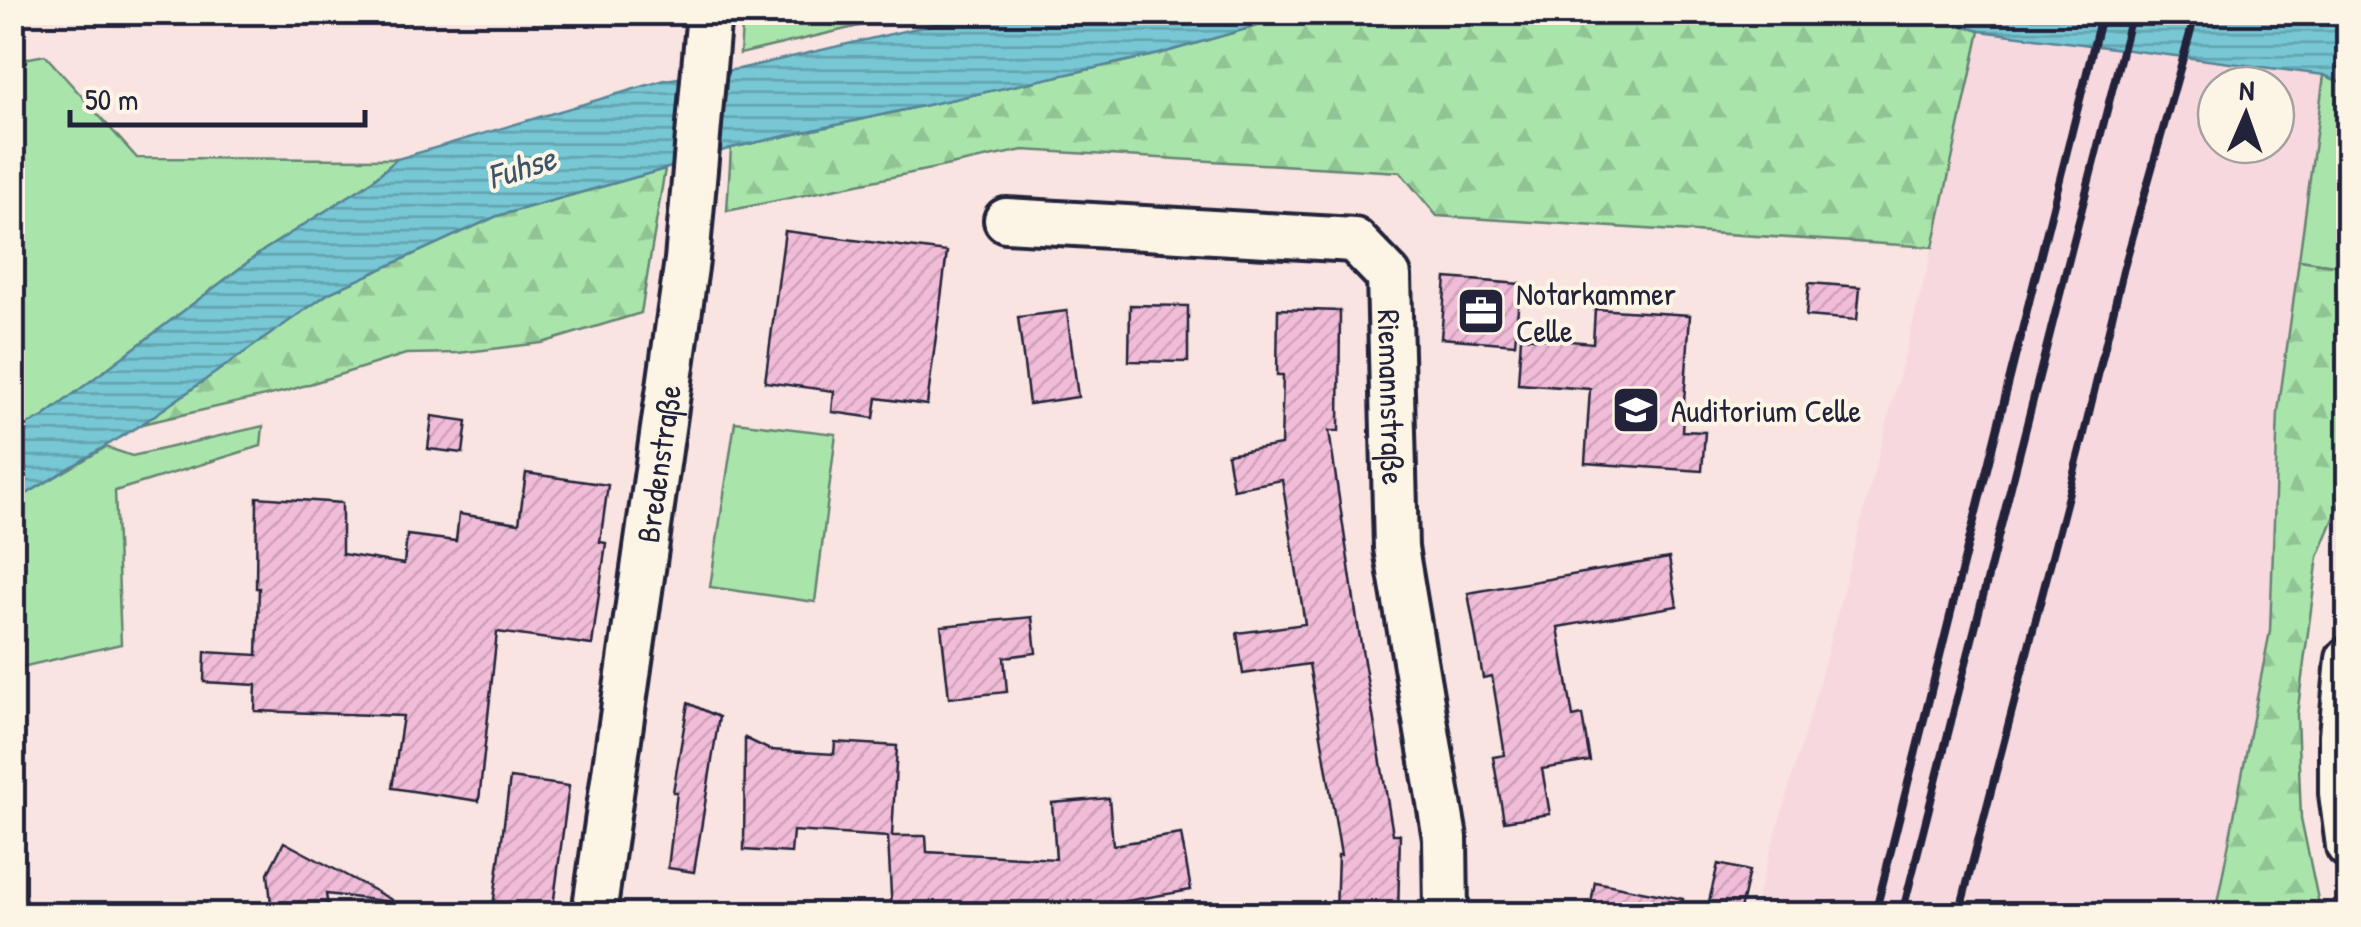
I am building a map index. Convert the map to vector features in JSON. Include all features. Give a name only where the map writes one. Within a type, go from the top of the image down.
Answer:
[{"type":"street","name":"Bredenstraße","points":[[594,914],[687,260],[709,12]]},
{"type":"street","name":"Riemannstraße","points":[[1006,220],[1354,240],[1389,276],[1396,548],[1445,838],[1446,914]]},
{"type":"street","points":[[2348,659],[2341,793],[2348,846]]},
{"type":"shaded area","points":[[1984,13],[2333,13],[2278,412],[2270,631],[2215,914],[1752,914],[1815,698],[1933,247]]},
{"type":"green space","points":[[743,12],[914,13],[740,54]]},
{"type":"green space","points":[[1920,12],[1980,31],[1933,247],[1437,216],[1400,172],[1023,150],[727,211],[731,148],[1159,54],[1302,13]]},
{"type":"green space","points":[[45,55],[137,158],[397,159],[368,184],[264,250],[42,418],[13,431],[13,61]]},
{"type":"green space","points":[[2324,75],[2348,85],[2348,267],[2299,260]]},
{"type":"green space","points":[[665,169],[641,313],[542,343],[458,353],[406,354],[287,391],[142,424],[329,293],[497,216]]},
{"type":"green space","points":[[2299,260],[2348,267],[2348,484],[2318,557],[2297,715],[2301,818],[2321,914],[2215,914],[2270,631],[2278,412]]},
{"type":"green space","points":[[735,422],[836,434],[815,602],[710,587]]},
{"type":"green space","points":[[263,426],[261,446],[115,491],[121,644],[13,669],[13,502],[106,447],[132,456]]},
{"type":"water","points":[[2251,12],[2348,28],[2348,85],[2324,75],[2296,71],[2296,65],[2246,65],[1980,31],[1920,13]]},
{"type":"water","name":"Fuhse","points":[[982,13],[1302,13],[1159,54],[731,148],[497,216],[329,293],[142,424],[13,502],[12,431],[42,418],[264,250],[368,184],[397,159],[665,80],[739,69]]},
{"type":"building","points":[[785,231],[947,252],[927,405],[877,398],[874,418],[832,412],[834,391],[765,382]]},
{"type":"building","name":"Notarkammer Celle","points":[[1446,278],[1520,284],[1515,344],[1441,338]]},
{"type":"building","points":[[1809,283],[1860,287],[1857,320],[1806,316]]},
{"type":"building","points":[[1130,305],[1188,306],[1188,362],[1129,361]]},
{"type":"building","points":[[1278,309],[1340,311],[1339,431],[1329,431],[1393,834],[1400,834],[1398,914],[1336,914],[1341,855],[1309,664],[1243,674],[1237,633],[1305,624],[1282,480],[1233,489],[1227,454],[1281,445],[1283,375],[1277,375]]},
{"type":"building","name":"Auditorium Celle","points":[[1595,309],[1690,315],[1682,431],[1705,432],[1702,471],[1585,463],[1590,389],[1518,384],[1521,337],[1593,343]]},
{"type":"building","points":[[1067,311],[1078,397],[1029,404],[1018,317]]},
{"type":"building","points":[[432,416],[467,421],[463,453],[428,449]]},
{"type":"building","points":[[526,473],[608,485],[600,542],[606,543],[592,645],[497,632],[479,801],[392,788],[403,716],[255,711],[256,685],[204,682],[205,652],[257,655],[257,497],[342,503],[342,554],[404,564],[407,535],[456,541],[459,514],[519,523]]},
{"type":"building","points":[[1669,558],[1677,606],[1558,627],[1573,717],[1582,715],[1590,761],[1542,769],[1550,814],[1504,821],[1493,757],[1505,755],[1492,676],[1483,678],[1468,593]]},
{"type":"building","points":[[1032,617],[1036,653],[1004,657],[1007,692],[949,698],[941,626]]},
{"type":"building","points":[[688,703],[719,717],[694,872],[668,868],[677,792],[673,792]]},
{"type":"building","points":[[745,738],[770,750],[834,754],[835,742],[897,746],[892,836],[926,836],[927,852],[1056,859],[1052,803],[1109,798],[1113,845],[1181,834],[1191,890],[1103,905],[1104,914],[892,914],[888,837],[793,831],[791,853],[744,850]]},
{"type":"building","points":[[510,778],[569,786],[552,914],[492,914]]},
{"type":"building","points":[[284,842],[391,902],[326,894],[329,914],[272,914],[268,873]]},
{"type":"building","points":[[1718,864],[1749,871],[1739,914],[1706,914]]},
{"type":"building","points":[[1595,882],[1683,899],[1682,914],[1589,914]]},
{"type":"railway","points":[[1875,914],[2102,12]]},
{"type":"railway","points":[[1902,914],[2132,12]]},
{"type":"railway","points":[[1959,914],[2123,271],[2196,12]]},
{"type":"place","name":"Notarkammer Celle","points":[[1481,311]]},
{"type":"place","name":"Auditorium Celle","points":[[1636,410]]}]
